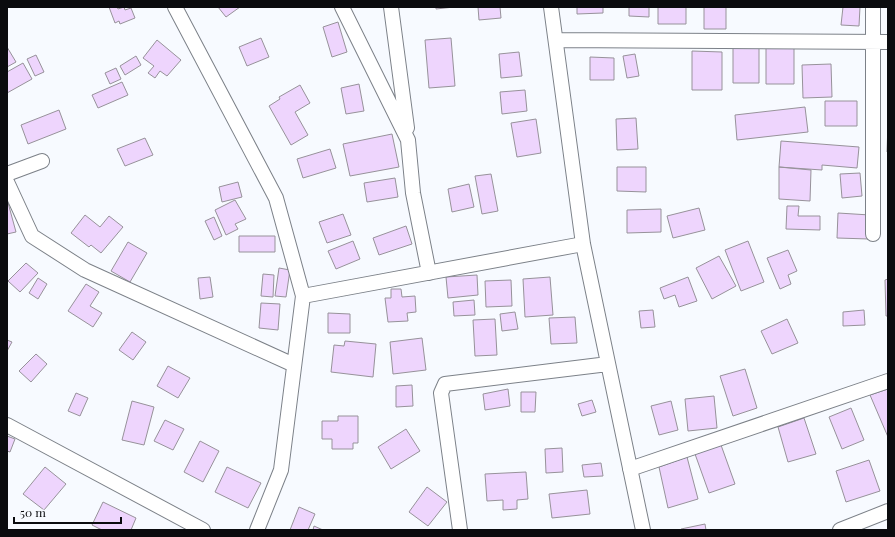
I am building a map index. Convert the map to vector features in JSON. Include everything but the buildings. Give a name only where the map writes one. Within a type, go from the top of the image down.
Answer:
[{"type":"street","points":[[175,7],[276,198],[303,296],[281,470],[257,530]]},
{"type":"street","points":[[342,7],[408,140]]},
{"type":"street","points":[[391,7],[408,140],[412,193],[429,273]]},
{"type":"street","points":[[551,7],[557,40],[583,244],[643,530]]},
{"type":"street","points":[[873,7],[873,234]]},
{"type":"street","points":[[557,40],[888,42]]},
{"type":"street","points":[[7,174],[42,161]]},
{"type":"street","points":[[7,182],[32,236],[85,270],[294,365]]},
{"type":"street","points":[[303,296],[583,244]]},
{"type":"street","points":[[460,530],[441,393],[446,384],[608,364]]},
{"type":"street","points":[[630,470],[888,381]]},
{"type":"street","points":[[7,425],[203,530]]},
{"type":"street","points":[[840,530],[888,511]]}]
